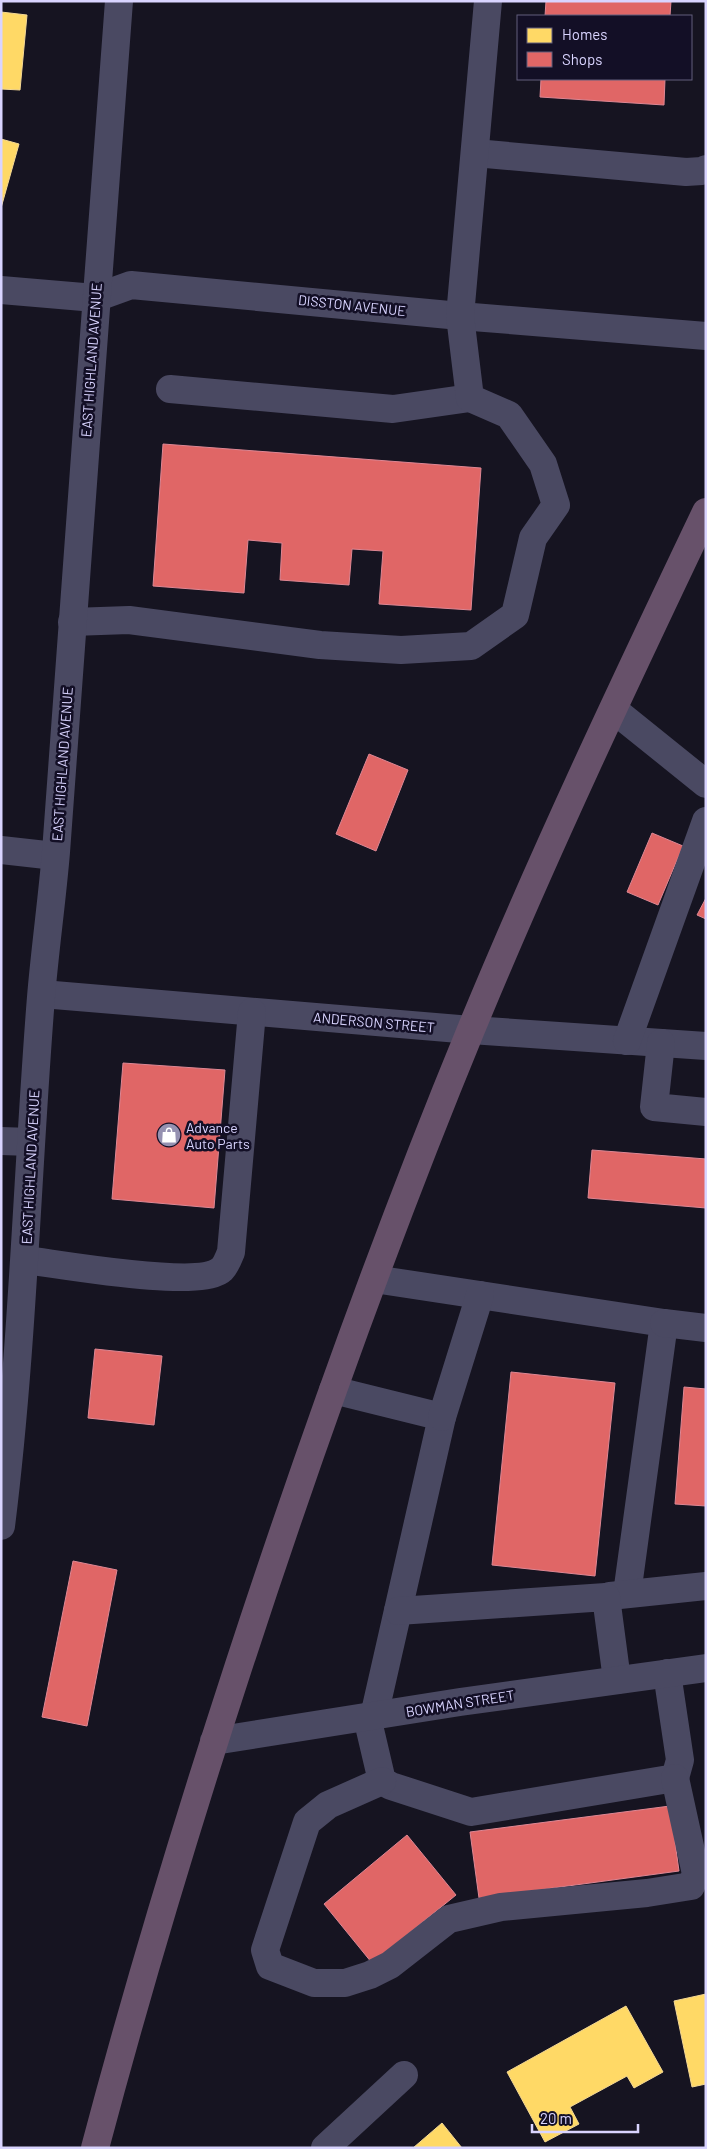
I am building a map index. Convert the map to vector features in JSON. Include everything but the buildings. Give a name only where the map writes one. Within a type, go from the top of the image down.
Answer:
[{"type":"highway","points":[[95,2148],[163,1907],[214,1741],[274,1558],[374,1279],[471,1030],[548,852],[706,512]]},
{"type":"street","name":"EAST HIGHLAND AVENUE","points":[[1,1526],[8,1378],[25,1260],[31,1142],[42,994],[55,856],[95,298],[119,1]]},
{"type":"street","points":[[470,398],[460,316],[488,1]]},
{"type":"street","points":[[474,153],[686,172],[702,171],[706,168]]},
{"type":"street","name":"DISSTON AVENUE","points":[[1,290],[95,298],[130,285],[460,316],[706,336]]},
{"type":"street","points":[[72,622],[129,620],[320,645],[401,650],[471,646],[514,615],[533,538],[556,505],[543,464],[508,415],[470,398],[393,409],[170,389]]},
{"type":"street","points":[[614,710],[706,784]]},
{"type":"street","points":[[628,1041],[706,821]]},
{"type":"street","points":[[1,850],[55,856]]},
{"type":"street","name":"ANDERSON STREET","points":[[42,994],[471,1030],[706,1046]]},
{"type":"street","points":[[25,1260],[178,1278],[206,1276],[222,1269],[232,1252],[252,1012]]},
{"type":"street","points":[[661,1043],[654,1107],[706,1112]]},
{"type":"street","points":[[1,1141],[31,1142]]},
{"type":"street","points":[[374,1279],[706,1328]]},
{"type":"street","points":[[480,1295],[442,1416],[398,1610],[371,1716],[382,1780],[392,1786],[471,1812],[675,1778]]},
{"type":"street","points":[[617,1680],[617,1596],[664,1323]]},
{"type":"street","points":[[333,1390],[442,1416]]},
{"type":"street","points":[[398,1610],[617,1596],[706,1586]]},
{"type":"street","name":"BOWMAN STREET","points":[[214,1741],[371,1716],[706,1668]]},
{"type":"street","points":[[382,1780],[328,1805],[307,1822],[265,1950],[270,1966],[314,1983],[345,1983],[370,1975],[390,1965],[449,1919],[501,1907],[647,1893],[690,1886],[696,1874],[675,1778],[680,1760],[667,1673]]},
{"type":"street","points":[[325,2148],[404,2075]]},
{"type":"place","name":"Advance Auto Parts","points":[[169,1135]]}]
